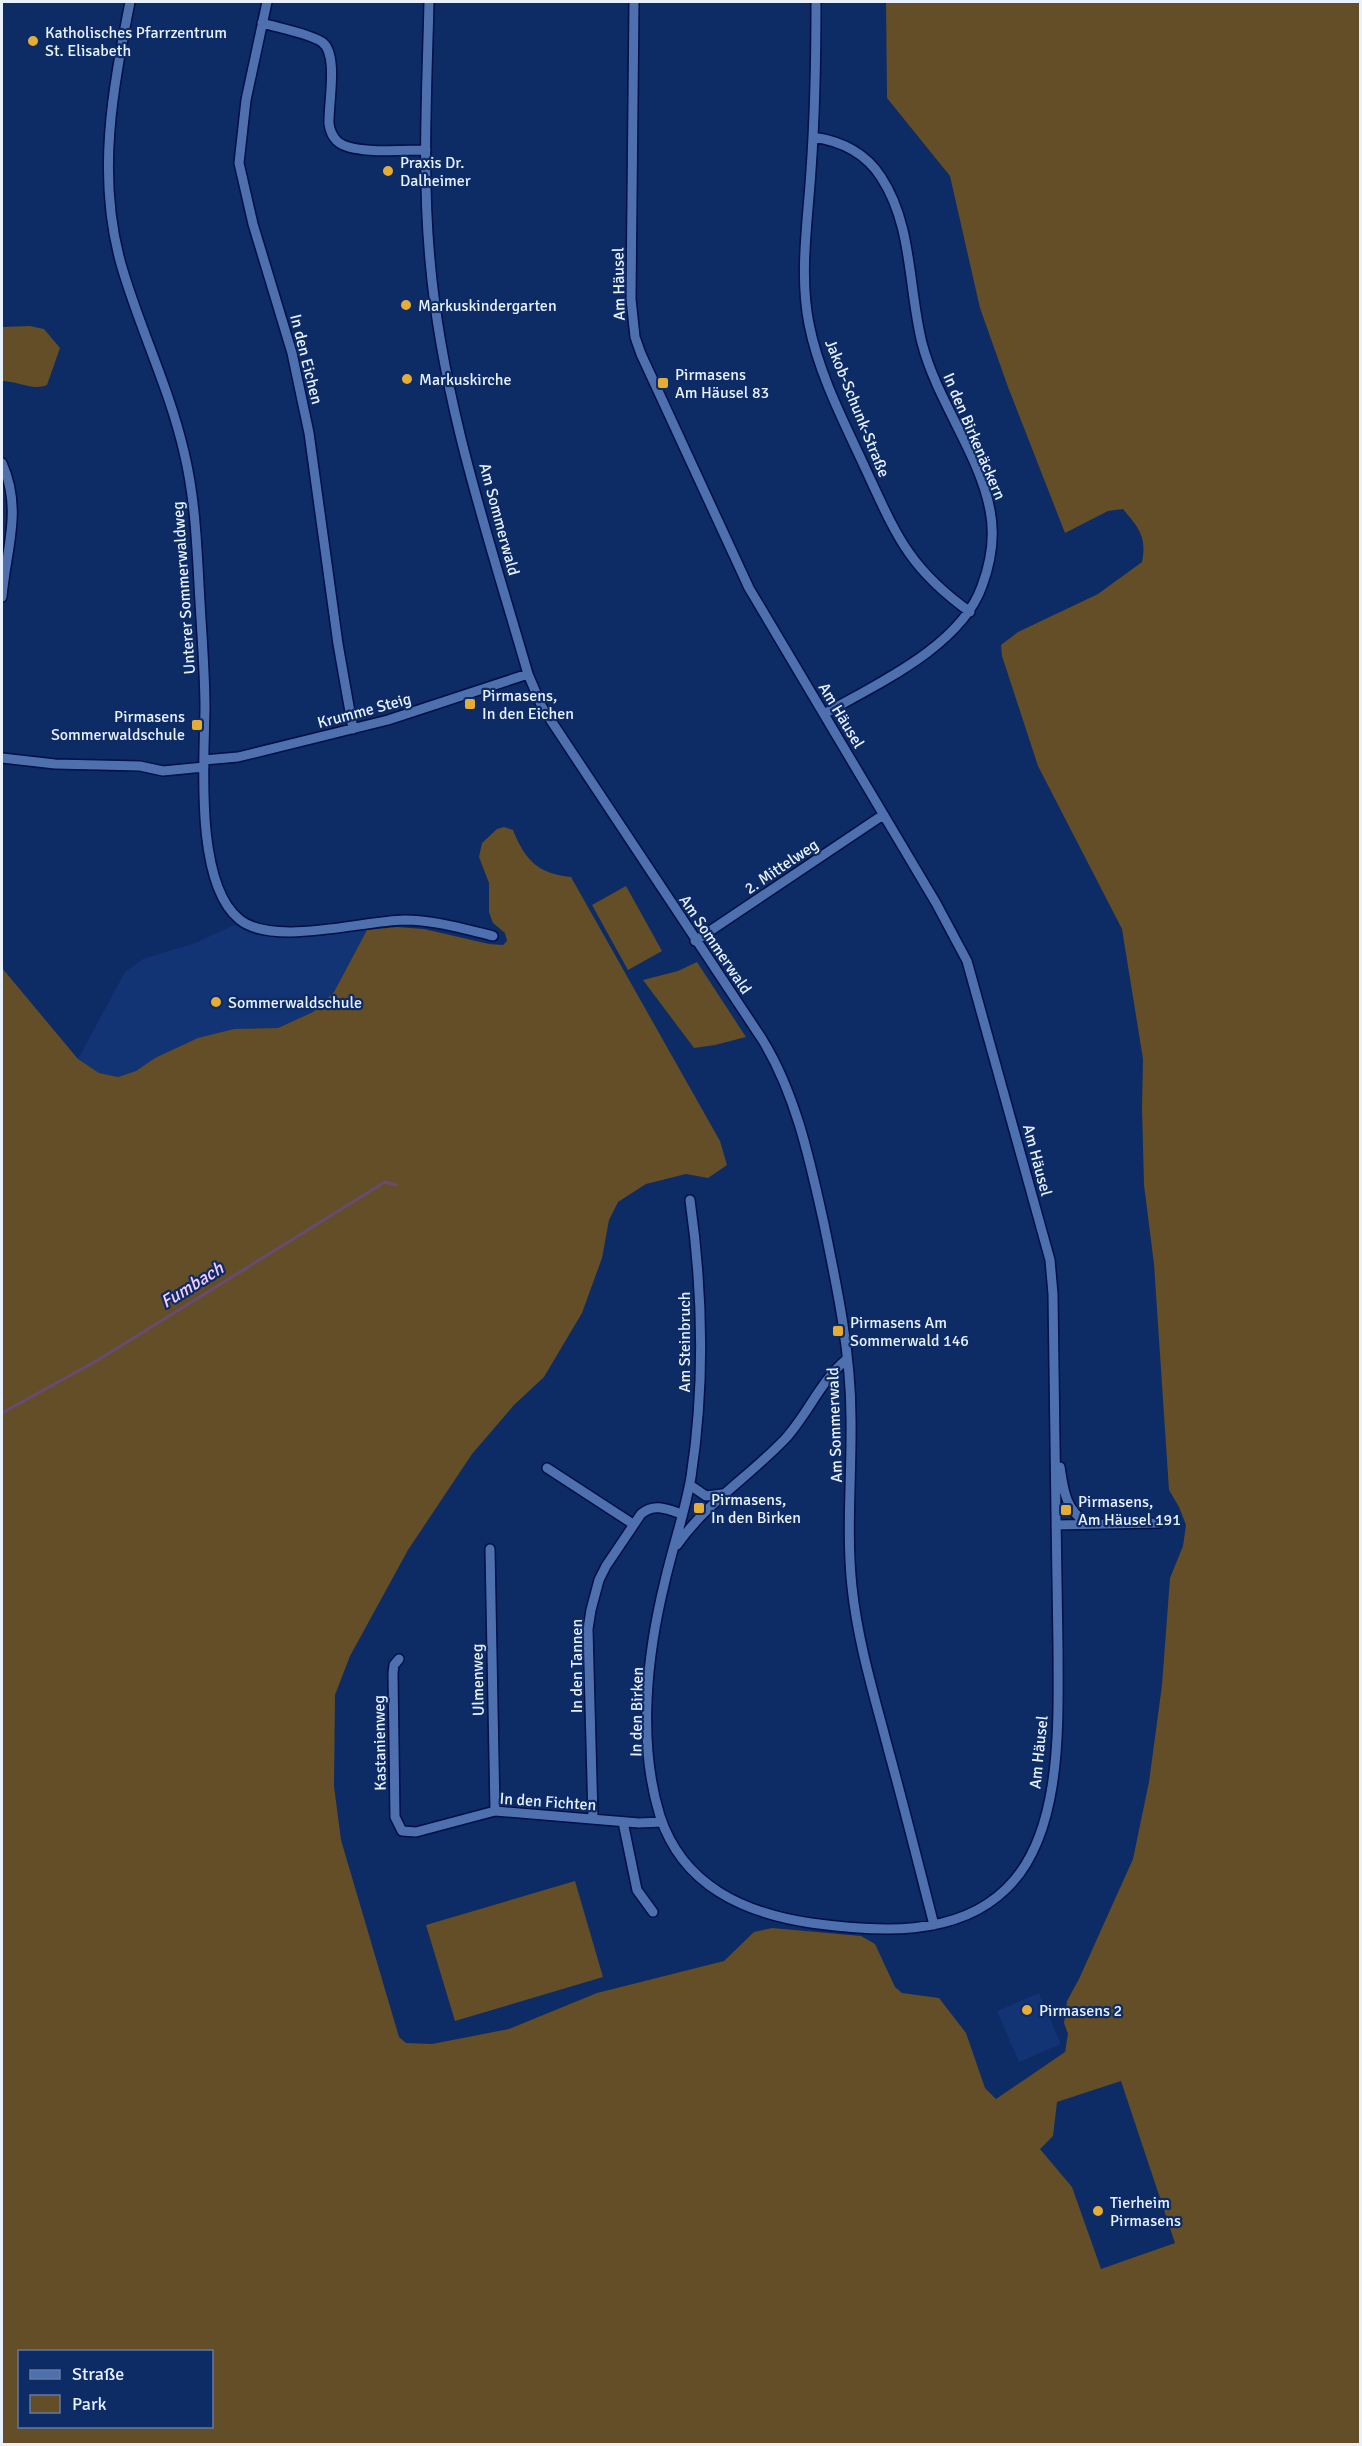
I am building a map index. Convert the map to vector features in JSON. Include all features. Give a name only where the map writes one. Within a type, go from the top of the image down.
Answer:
[{"type":"street","name":"Unterer Sommerwaldweg","points":[[130,2],[110,116],[107,164],[110,214],[120,262],[166,388],[189,479],[197,550],[204,666],[207,836],[212,870],[223,899],[231,911],[258,930],[282,932],[407,920],[446,925],[493,936]]},
{"type":"street","name":"In den Eichen","points":[[267,2],[246,100],[239,163],[253,224],[291,353],[308,428],[338,644],[353,729]]},
{"type":"street","name":"Am Sommerwald","points":[[429,2],[426,150],[430,261],[447,376],[483,514],[528,674],[542,707],[762,1039],[788,1091],[819,1201],[833,1268],[847,1359],[852,1417],[850,1548],[855,1613],[868,1672],[934,1925]]},
{"type":"street","name":"Am Häusel","points":[[634,2],[631,299],[635,337],[649,374],[739,569],[953,933],[967,961],[978,993],[1050,1260],[1053,1294],[1057,1727],[1051,1787],[1040,1833],[1021,1872],[996,1898],[967,1916],[934,1925]]},
{"type":"street","name":"Jakob-Schunk-Straße","points":[[816,2],[813,137],[805,278],[809,324],[822,367],[851,438],[899,540],[920,570],[970,612]]},
{"type":"street","points":[[262,23],[317,39],[327,47],[332,60],[329,124],[331,134],[337,141],[352,148],[426,150]]},
{"type":"street","name":"In den Birkenäckern","points":[[813,137],[834,141],[865,158],[891,193],[900,219],[917,324],[925,353],[936,383],[979,476],[992,526],[990,556],[982,586],[970,612],[951,633],[926,653],[824,714]]},
{"type":"street","points":[[2,463],[10,485],[14,517],[2,597]]},
{"type":"street","name":"Krumme Steig","points":[[2,758],[55,764],[140,766],[163,771],[238,757],[353,729],[424,710],[528,674]]},
{"type":"street","name":"2. Mittelweg","points":[[695,941],[883,815]]},
{"type":"street","name":"Am Steinbruch","points":[[672,1551],[690,1485],[699,1400],[702,1334],[698,1266],[690,1200]]},
{"type":"street","name":"In den Birken","points":[[847,1359],[834,1371],[787,1437],[722,1494],[695,1521],[672,1551],[655,1630],[648,1705],[650,1767],[662,1822],[674,1844],[703,1880],[730,1900],[768,1915],[836,1926],[899,1929],[934,1925]]},
{"type":"street","name":"Am Häusel","points":[[1055,1442],[1065,1497],[1074,1514],[1087,1524]]},
{"type":"street","points":[[547,1468],[633,1524]]},
{"type":"street","points":[[690,1485],[706,1496],[722,1494]]},
{"type":"street","name":"In den Tannen","points":[[593,1819],[588,1629],[599,1580],[633,1524],[646,1509],[658,1507],[682,1514]]},
{"type":"street","points":[[1056,1525],[1159,1523]]},
{"type":"street","name":"Ulmenweg","points":[[490,1549],[495,1811]]},
{"type":"street","name":"Kastanienweg","points":[[399,1659],[394,1665],[393,1673],[395,1817],[399,1828]]},
{"type":"street","name":"In den Fichten","points":[[399,1828],[406,1832],[416,1832],[495,1811],[623,1822],[662,1822]]},
{"type":"street","points":[[623,1822],[637,1890],[653,1912]]},
{"type":"shaded area","name":"Sommerwaldschule","points":[[234,925],[255,935],[293,937],[367,930],[334,992],[313,1012],[278,1028],[234,1029],[155,1058],[136,1071],[118,1077],[99,1073],[78,1059],[125,972],[143,959],[195,943]]},
{"type":"shaded area","points":[[1039,1993],[1061,2044],[1019,2062],[997,2011]]},
{"type":"green space","points":[[886,2],[1360,2],[1360,2444],[2,2444],[2,968],[78,1059],[99,1073],[118,1077],[136,1071],[155,1058],[198,1038],[234,1029],[278,1028],[313,1012],[334,992],[367,930],[397,927],[424,929],[503,945],[507,941],[505,933],[493,923],[489,912],[489,883],[479,857],[482,843],[497,829],[504,827],[513,830],[522,850],[541,869],[571,877],[720,1141],[727,1165],[708,1178],[686,1174],[646,1184],[618,1202],[609,1220],[602,1258],[582,1313],[544,1377],[514,1405],[472,1454],[408,1550],[350,1656],[335,1695],[334,1786],[341,1840],[399,2037],[406,2043],[432,2044],[509,2029],[597,1993],[724,1961],[754,1932],[772,1928],[861,1936],[875,1944],[895,1987],[902,1993],[939,1998],[966,2033],[985,2088],[996,2099],[1065,2052],[1068,2034],[1064,2023],[1067,2001],[1133,1859],[1149,1782],[1162,1685],[1170,1578],[1183,1546],[1186,1525],[1169,1490],[1154,1264],[1144,1185],[1143,1059],[1122,929],[1038,766],[1002,656],[1001,645],[1018,632],[1098,594],[1142,562],[1143,546],[1140,533],[1123,509],[1108,511],[1065,533],[980,308],[950,176],[887,98]],"holes":[[[1121,2081],[1175,2243],[1101,2269],[1072,2187],[1040,2149],[1053,2136],[1057,2102]]]},
{"type":"green space","points":[[30,326],[44,329],[60,348],[47,385],[42,387],[2,381],[2,327]]},
{"type":"green space","points":[[626,886],[662,951],[628,970],[592,905]]},
{"type":"green space","points":[[697,962],[746,1037],[694,1048],[643,980],[678,971]]},
{"type":"green space","points":[[575,1881],[603,1977],[455,2021],[426,1925]]},
{"type":"waterway","name":"Fumbach","points":[[2,1413],[98,1360],[385,1182],[396,1185]]},
{"type":"place","name":"Katholisches Pfarrzentrum St. Elisabeth","points":[[33,41]]},
{"type":"place","name":"Praxis Dr. Dalheimer","points":[[388,171]]},
{"type":"place","name":"Markuskindergarten","points":[[406,305]]},
{"type":"place","name":"Markuskirche","points":[[407,379]]},
{"type":"place","name":"Pirmasens Am Häusel 83","points":[[663,383]]},
{"type":"place","name":"Pirmasens, In den Eichen","points":[[470,704]]},
{"type":"place","name":"Pirmasens Sommerwaldschule","points":[[197,725]]},
{"type":"place","name":"Sommerwaldschule","points":[[216,1002]]},
{"type":"place","name":"Pirmasens Am Sommerwald 146","points":[[838,1331]]},
{"type":"place","name":"Pirmasens, In den Birken","points":[[699,1508]]},
{"type":"place","name":"Pirmasens, Am Häusel 191","points":[[1066,1510]]},
{"type":"place","name":"Pirmasens 2","points":[[1027,2010]]},
{"type":"place","name":"Tierheim Pirmasens","points":[[1098,2211]]}]
